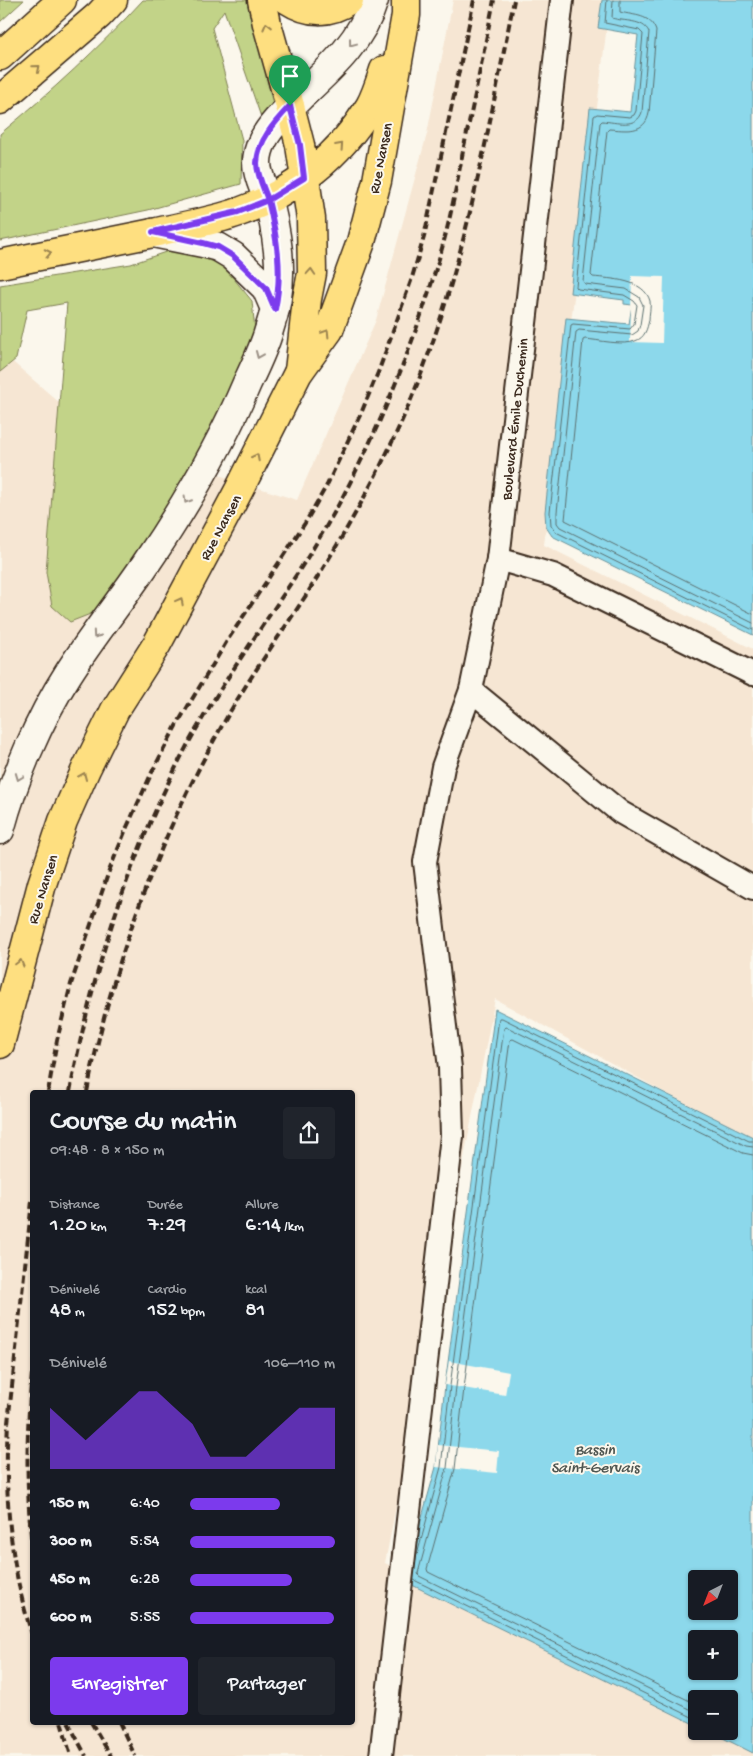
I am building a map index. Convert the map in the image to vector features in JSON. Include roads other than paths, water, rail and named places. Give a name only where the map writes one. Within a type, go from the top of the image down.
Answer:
[{"type":"main road","points":[[0,56],[62,0]]},
{"type":"main road","points":[[0,100],[99,15],[113,0]]},
{"type":"main road","points":[[262,0],[266,24],[300,145],[311,219],[312,272],[298,373]]},
{"type":"main road","points":[[288,0],[303,8],[315,11],[342,5],[349,0]]},
{"type":"main road","points":[[0,830],[29,750],[46,712],[68,673],[146,565],[200,479],[237,407],[269,333],[279,290],[278,252],[268,200],[257,162],[263,141],[290,106],[348,49],[370,15],[374,0]]},
{"type":"main road","points":[[0,264],[238,212],[268,200],[304,178],[325,162],[343,144],[371,105],[406,8]]},
{"type":"main road","name":"Rue Nansen","points":[[0,1044],[42,884],[63,821],[86,769],[115,710],[157,644],[240,490],[298,373],[329,330],[361,242],[377,182],[406,8]]},
{"type":"main road","points":[[153,232],[218,247],[233,256],[266,288],[275,309]]},
{"type":"street","name":"Boulevard Émile Duchemin","points":[[381,1756],[452,1136],[450,1068],[425,862],[443,767],[471,690],[498,559],[562,0]]},
{"type":"street","points":[[498,559],[553,575],[753,674]]},
{"type":"street","points":[[471,690],[620,812],[753,888]]},
{"type":"water","points":[[602,0],[753,0],[753,635],[552,536],[546,527],[545,512],[566,318],[629,324],[632,305],[624,304],[624,300],[570,293],[590,108],[630,112],[638,35],[598,28]]},
{"type":"water","name":"Bassin Saint-Gervais","points":[[495,1009],[753,1137],[753,1753],[727,1740],[738,1740],[738,1690],[688,1690],[688,1721],[404,1581],[436,1467],[445,1385]]},
{"type":"railway","points":[[48,1090],[57,1040],[71,984],[109,871],[153,770],[176,726],[227,641],[305,523],[327,485],[379,370],[411,281],[424,237],[474,0]]},
{"type":"railway","points":[[70,1090],[88,1007],[112,923],[160,801],[198,727],[303,565],[342,498],[371,441],[408,352],[446,235],[494,0]]},
{"type":"railway","points":[[87,1090],[111,991],[144,892],[163,844],[208,751],[234,705],[315,581],[356,512],[393,440],[416,387],[436,334],[467,224],[514,0]]},
{"type":"railway","points":[[30,1220],[8,1423],[7,1450],[10,1530],[18,1583],[30,1628]]},
{"type":"railway","points":[[30,1403],[28,1460],[30,1517]]},
{"type":"railway","points":[[62,1725],[71,1756]]},
{"type":"railway","points":[[70,1725],[86,1756]]},
{"type":"railway","points":[[93,1725],[111,1756]]},
{"type":"railway","points":[[120,1725],[135,1756]]}]
